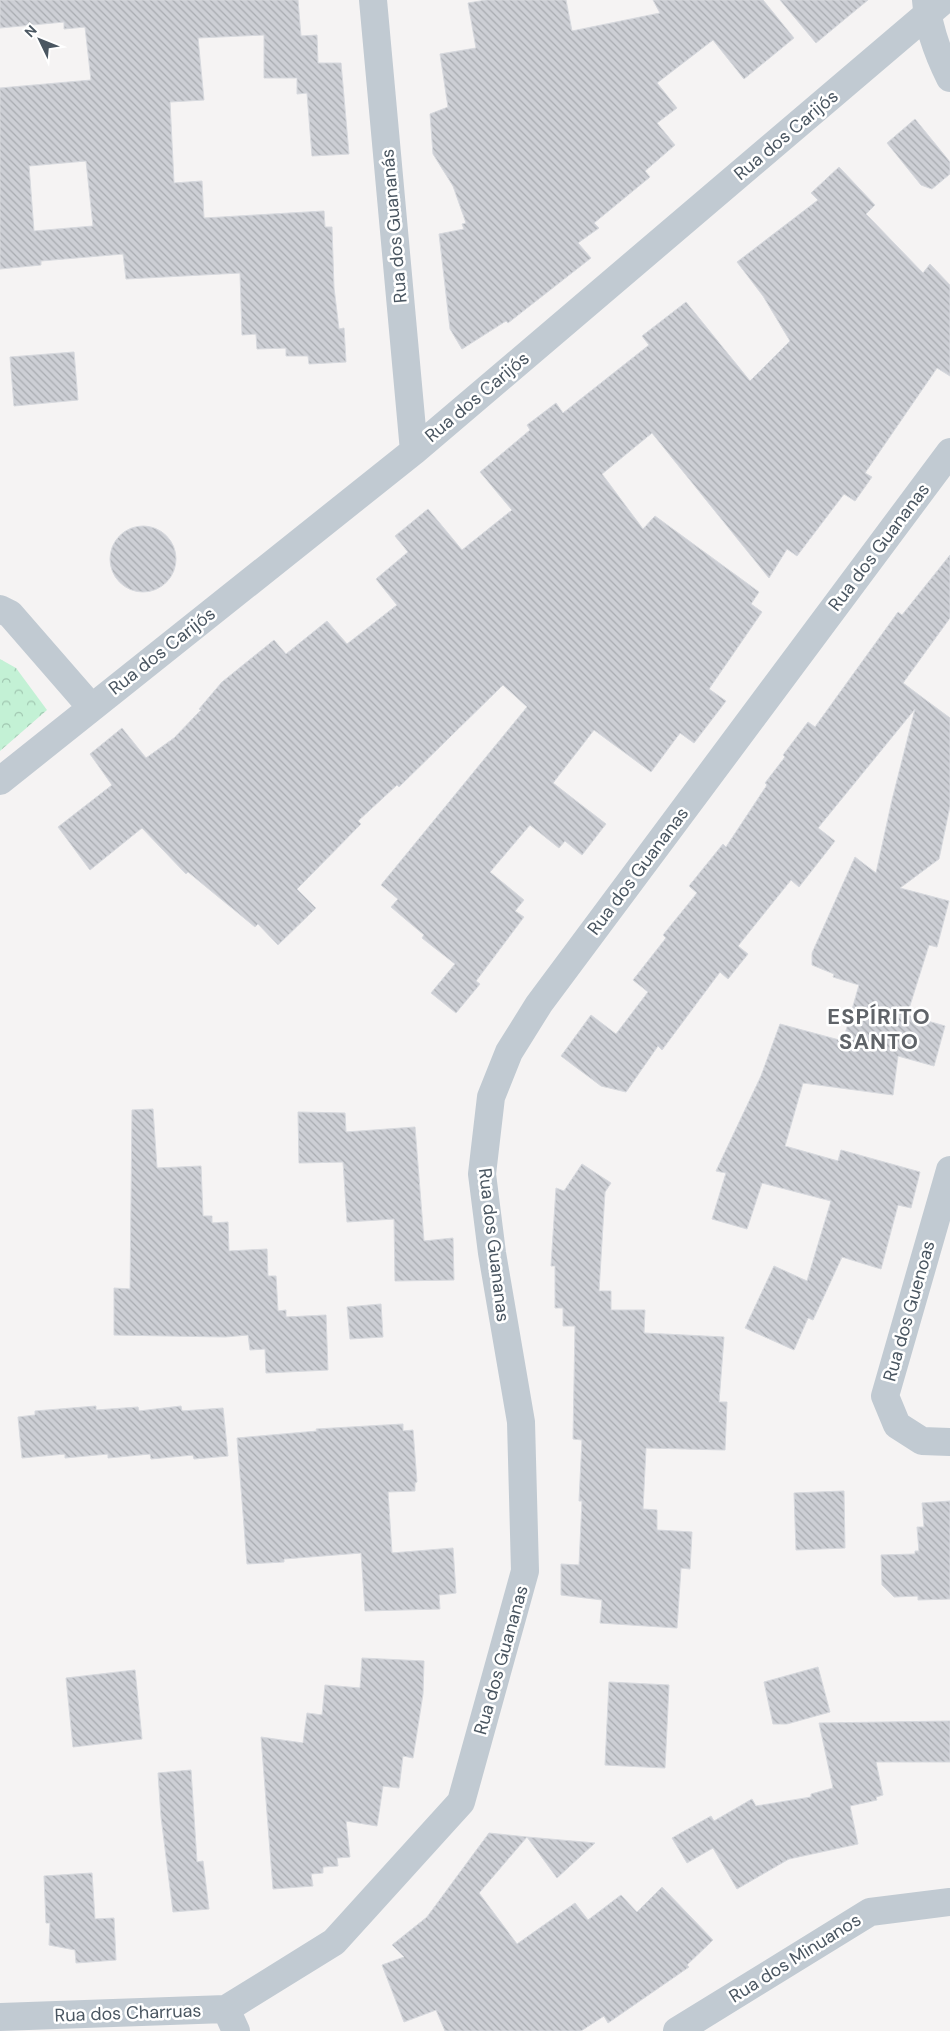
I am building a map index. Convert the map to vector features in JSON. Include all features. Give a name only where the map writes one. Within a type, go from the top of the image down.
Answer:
[{"type":"street","name":"Rua dos Guananás","points":[[374,0],[414,451]]},
{"type":"street","name":"Rua dos Carijós","points":[[0,781],[414,451],[932,5]]},
{"type":"street","points":[[932,5],[942,62],[950,78]]},
{"type":"street","name":"Rua dos Guananas","points":[[231,2020],[334,1942],[461,1802],[525,1571],[521,1422],[492,1253],[482,1174],[491,1097],[509,1052],[539,1004],[950,452]]},
{"type":"street","points":[[0,609],[10,614],[91,707]]},
{"type":"street","name":"Rua dos Guenoas","points":[[950,1170],[885,1396],[897,1424],[922,1441],[950,1442]]},
{"type":"street","name":"Rua dos Minuanos","points":[[677,2031],[870,1912],[950,1902]]},
{"type":"street","name":"Rua dos Charruas","points":[[0,2017],[231,2020]]},
{"type":"green space","points":[[0,659],[16,668],[47,710],[0,751]]},
{"type":"building","points":[[0,0],[298,0],[301,36],[317,35],[318,63],[341,63],[349,154],[312,156],[307,93],[297,94],[297,78],[264,78],[264,35],[198,38],[204,100],[170,102],[174,183],[202,181],[204,218],[324,211],[325,227],[332,227],[334,288],[339,329],[344,328],[346,362],[309,364],[308,356],[286,356],[286,348],[257,349],[256,334],[242,335],[240,273],[126,279],[123,254],[41,261],[41,265],[0,269],[0,88],[91,80],[85,27],[64,29],[64,22],[0,28]],"holes":[[[86,161],[93,226],[34,231],[29,166]]]},
{"type":"building","points":[[486,0],[566,0],[572,31],[660,13],[653,0],[763,0],[794,38],[744,79],[713,40],[657,83],[677,108],[657,123],[675,145],[645,171],[650,177],[594,223],[599,228],[578,243],[591,258],[508,323],[506,321],[462,349],[450,329],[439,234],[464,229],[462,224],[466,223],[453,186],[433,154],[430,114],[448,107],[440,54],[476,48],[468,3]]},
{"type":"building","points":[[780,0],[868,0],[816,43]]},
{"type":"building","points":[[915,119],[950,162],[950,174],[932,189],[921,185],[887,143]]},
{"type":"building","points":[[839,167],[875,205],[866,214],[923,273],[930,264],[950,285],[950,376],[937,368],[865,473],[872,477],[855,501],[844,494],[797,556],[787,549],[769,578],[652,433],[602,474],[643,529],[655,516],[759,592],[751,604],[762,612],[709,689],[726,701],[694,743],[680,733],[651,772],[594,730],[553,783],[606,824],[582,855],[565,841],[559,848],[530,825],[490,872],[524,900],[515,911],[524,917],[476,981],[480,984],[456,1013],[431,993],[455,964],[422,938],[424,935],[391,907],[398,899],[381,885],[527,707],[503,685],[399,787],[397,785],[358,821],[361,824],[297,889],[316,908],[278,945],[258,924],[255,927],[188,872],[186,874],[142,828],[90,870],[58,827],[112,785],[90,754],[122,728],[146,758],[174,738],[201,710],[199,709],[222,682],[274,640],[286,654],[327,621],[347,644],[397,605],[376,579],[408,552],[395,536],[428,509],[462,550],[512,510],[480,472],[530,430],[527,425],[556,403],[563,413],[649,345],[642,336],[686,302],[750,381],[790,341],[763,296],[737,262],[818,200],[811,193]]},
{"type":"building","points":[[74,352],[78,400],[14,406],[10,357]]},
{"type":"building","points":[[136,526],[150,526],[162,531],[171,540],[176,552],[174,572],[167,583],[150,592],[136,592],[124,587],[115,578],[110,566],[110,552],[115,540],[124,531]]},
{"type":"building","points":[[950,555],[950,618],[903,683],[950,718],[950,806],[939,859],[900,888],[949,901],[937,947],[929,945],[907,1015],[945,1026],[934,1066],[898,1056],[893,1095],[803,1083],[785,1146],[838,1161],[841,1150],[920,1172],[911,1208],[898,1205],[881,1269],[842,1257],[813,1320],[808,1318],[794,1350],[745,1328],[774,1266],[807,1281],[831,1201],[762,1183],[747,1229],[712,1219],[726,1173],[716,1171],[761,1076],[780,1024],[843,1041],[859,985],[833,977],[834,974],[812,965],[812,953],[855,857],[876,873],[915,709],[818,828],[835,841],[799,887],[791,880],[738,946],[748,954],[728,979],[720,972],[662,1050],[658,1046],[626,1092],[601,1086],[561,1056],[591,1015],[616,1034],[648,992],[633,980],[666,938],[663,935],[697,893],[689,886],[723,844],[726,847],[767,785],[765,783],[785,757],[783,755],[808,722],[815,727],[898,612],[902,615]]},
{"type":"building","points":[[153,1109],[157,1168],[201,1166],[203,1216],[212,1216],[212,1223],[228,1222],[229,1251],[267,1249],[268,1276],[276,1276],[278,1311],[286,1310],[286,1317],[326,1315],[328,1370],[266,1373],[265,1349],[250,1350],[248,1335],[225,1337],[114,1335],[114,1288],[130,1289],[132,1110]]},
{"type":"building","points":[[298,1112],[345,1113],[346,1132],[415,1127],[424,1241],[453,1238],[454,1280],[395,1281],[394,1219],[347,1222],[343,1162],[299,1163]]},
{"type":"building","points":[[582,1164],[611,1183],[605,1192],[599,1291],[611,1291],[611,1310],[645,1310],[644,1333],[724,1337],[719,1402],[727,1402],[725,1450],[646,1448],[643,1509],[657,1510],[657,1530],[692,1532],[690,1569],[681,1568],[677,1628],[600,1623],[602,1600],[561,1595],[561,1564],[579,1565],[582,1501],[579,1501],[582,1440],[573,1439],[575,1326],[563,1326],[563,1308],[555,1308],[555,1266],[551,1266],[556,1188],[564,1191]]},
{"type":"building","points":[[381,1304],[383,1337],[350,1339],[347,1307]]},
{"type":"building","points":[[96,1406],[96,1410],[138,1407],[139,1411],[181,1406],[182,1411],[223,1408],[228,1456],[194,1459],[193,1455],[151,1459],[150,1454],[108,1458],[108,1454],[65,1458],[65,1454],[22,1458],[18,1417],[35,1415],[35,1411]]},
{"type":"building","points":[[403,1424],[403,1431],[413,1430],[417,1482],[415,1483],[415,1491],[388,1492],[392,1553],[453,1548],[456,1593],[439,1595],[440,1609],[365,1611],[361,1553],[284,1559],[284,1562],[247,1564],[237,1438],[317,1431],[316,1429]]},
{"type":"building","points":[[844,1491],[845,1548],[796,1550],[794,1493]]},
{"type":"building","points":[[950,1501],[950,1599],[918,1600],[918,1596],[894,1597],[882,1585],[881,1555],[915,1554],[915,1551],[919,1551],[917,1527],[924,1527],[922,1503]]},
{"type":"building","points":[[362,1658],[424,1661],[423,1694],[413,1758],[403,1756],[399,1788],[383,1786],[377,1826],[346,1821],[350,1857],[337,1858],[338,1866],[323,1867],[323,1873],[311,1874],[313,1886],[273,1889],[261,1737],[303,1743],[307,1713],[322,1715],[325,1685],[360,1688]]},
{"type":"building","points":[[818,1667],[830,1712],[787,1724],[773,1724],[764,1682]]},
{"type":"building","points":[[135,1670],[142,1739],[73,1747],[66,1678]]},
{"type":"building","points":[[609,1682],[669,1685],[665,1768],[605,1765]]},
{"type":"building","points":[[950,1721],[950,1762],[876,1762],[883,1795],[876,1797],[877,1800],[850,1806],[858,1844],[789,1859],[737,1889],[713,1848],[687,1863],[672,1838],[711,1816],[714,1821],[752,1799],[756,1806],[811,1797],[811,1794],[833,1788],[819,1723]]},
{"type":"building","points":[[191,1770],[197,1862],[203,1861],[209,1909],[173,1912],[161,1817],[158,1773]]},
{"type":"building","points":[[489,1833],[527,1837],[479,1893],[517,1944],[575,1903],[588,1920],[621,1895],[637,1912],[662,1887],[713,1940],[687,1965],[689,1967],[608,2023],[604,2016],[581,2031],[445,2031],[436,2010],[404,2022],[382,1965],[404,1957],[392,1945],[427,1917]]},
{"type":"building","points":[[527,1837],[595,1843],[557,1878]]},
{"type":"building","points":[[92,1873],[95,1919],[114,1918],[116,1960],[76,1963],[75,1950],[49,1945],[50,1923],[46,1923],[44,1876]]},
{"type":"district","name":"ESPÍRITO SANTO","points":[[879,1028]]}]
